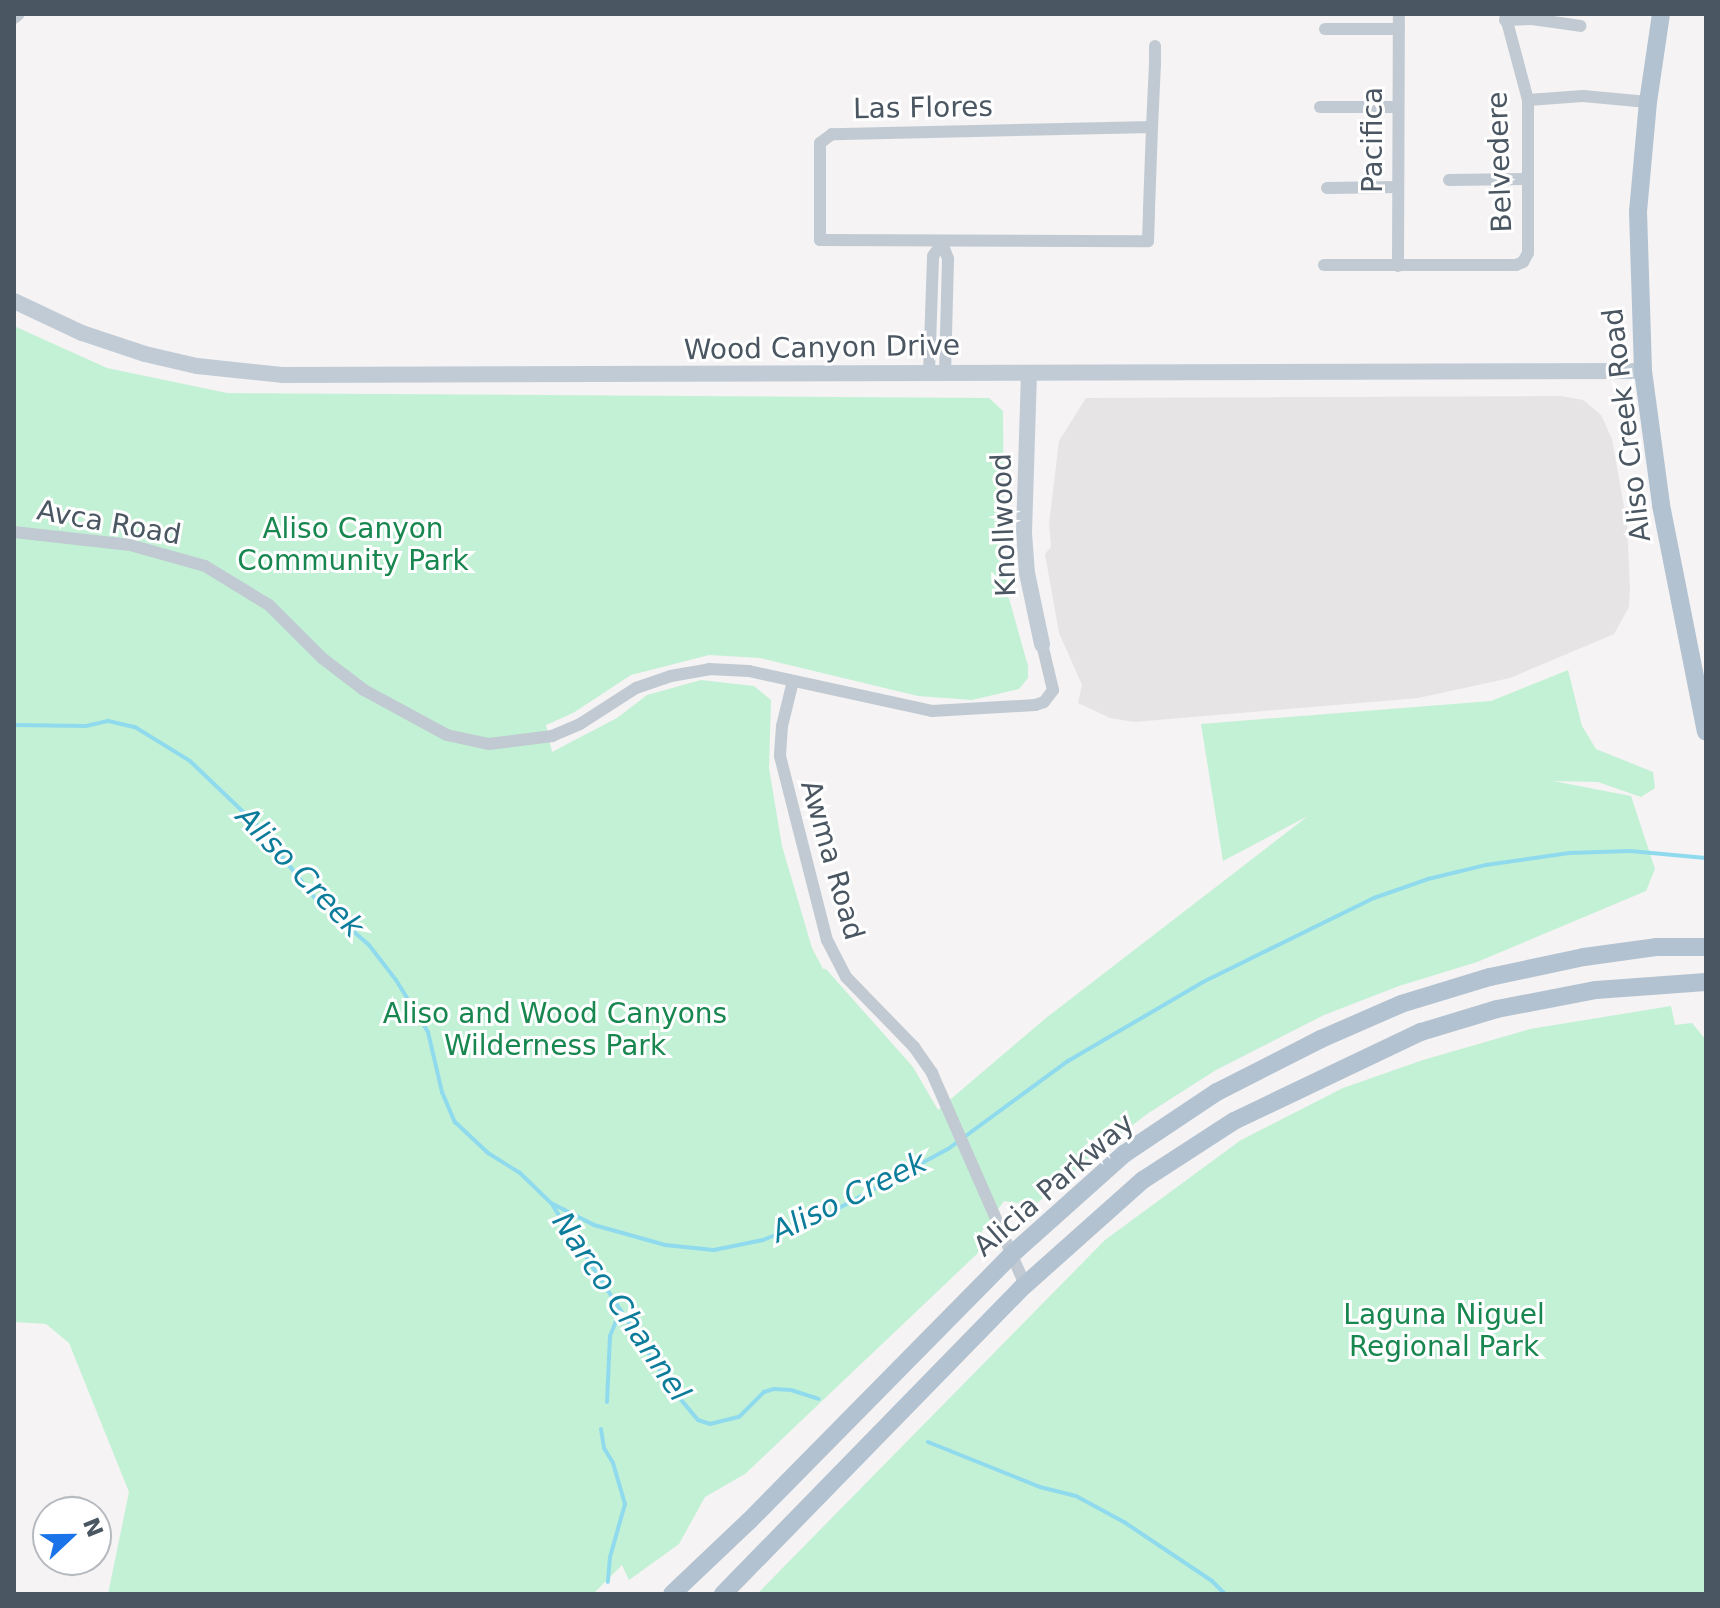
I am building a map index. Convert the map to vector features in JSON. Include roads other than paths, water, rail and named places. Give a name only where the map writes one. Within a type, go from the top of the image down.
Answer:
[{"type":"main road","name":"Aliso Creek Road","points":[[1661,14],[1648,102],[1638,211],[1643,371],[1661,505],[1706,732]]},
{"type":"main road","name":"Wood Canyon Drive","points":[[14,301],[82,333],[145,354],[197,366],[282,375],[1643,371]]},
{"type":"main road","name":"Knollwood","points":[[1029,373],[1024,533],[1027,573],[1042,644]]},
{"type":"main road","name":"Alicia Parkway","points":[[672,1594],[749,1521],[1011,1255],[1124,1154],[1217,1092],[1321,1039],[1401,1004],[1490,977],[1584,957],[1657,947],[1706,947]]},
{"type":"main road","name":"Alicia Parkway","points":[[723,1594],[1025,1285],[1143,1180],[1234,1121],[1421,1032],[1497,1009],[1596,990],[1706,982]]},
{"type":"street","points":[[14,18],[19,14]]},
{"type":"street","name":"Pacifica","points":[[1398,266],[1396,107],[1399,14]]},
{"type":"street","points":[[1505,17],[1581,26]]},
{"type":"street","name":"Belvedere","points":[[1398,266],[1516,265],[1523,262],[1528,253],[1525,179],[1528,100],[1505,17]]},
{"type":"street","points":[[1325,29],[1399,29]]},
{"type":"street","name":"Las Flores","points":[[1152,127],[832,134],[820,143],[820,240],[942,243],[1148,241],[1155,46]]},
{"type":"street","points":[[1528,100],[1570,95],[1648,102]]},
{"type":"street","points":[[1320,107],[1396,107]]},
{"type":"street","points":[[1449,180],[1525,179]]},
{"type":"street","points":[[1327,188],[1397,187]]},
{"type":"street","points":[[937,373],[948,259],[942,243]]},
{"type":"street","points":[[1324,265],[1398,266]]},
{"type":"street","name":"Avca Road","points":[[14,532],[130,545],[205,566],[269,605],[322,658],[364,690],[422,724],[470,741],[502,744],[552,736],[580,724],[636,688],[691,671],[749,671],[793,681]]},
{"type":"street","name":"Knollwood","points":[[793,681],[932,711],[1035,705],[1044,702],[1053,690],[1042,644]]},
{"type":"street","name":"Awma Road","points":[[793,681],[782,726],[780,756],[827,940],[846,977],[914,1047],[945,1099],[1025,1285]]},
{"type":"waterway","name":"Aliso Creek","points":[[14,725],[86,726],[108,721],[135,727],[190,761],[257,825],[314,897],[369,945],[396,980],[428,1032],[442,1092],[455,1122],[488,1153],[519,1172],[551,1203],[594,1225],[665,1245],[714,1250],[763,1240],[830,1213],[948,1149],[1068,1061],[1203,982],[1374,898],[1428,879],[1486,865],[1569,853],[1630,851],[1706,858]]},
{"type":"waterway","name":"Narco Channel","points":[[553,1206],[672,1389],[698,1420],[710,1424],[739,1417],[764,1392],[774,1389],[791,1390],[819,1399]]},
{"type":"waterway","points":[[607,1402],[610,1336],[620,1311]]},
{"type":"waterway","points":[[601,1429],[604,1448],[613,1463],[625,1504],[610,1557],[608,1582]]},
{"type":"waterway","name":"Narco Channel","points":[[928,1442],[1040,1487],[1076,1496],[1124,1522],[1212,1581],[1225,1594]]},
{"type":"park label","name":"Aliso Canyon Community Park","points":[[353,545]]},
{"type":"park label","name":"Aliso and Wood Canyons Wilderness Park","points":[[555,1030]]},
{"type":"park label","name":"Laguna Niguel Regional Park","points":[[1444,1331]]}]
